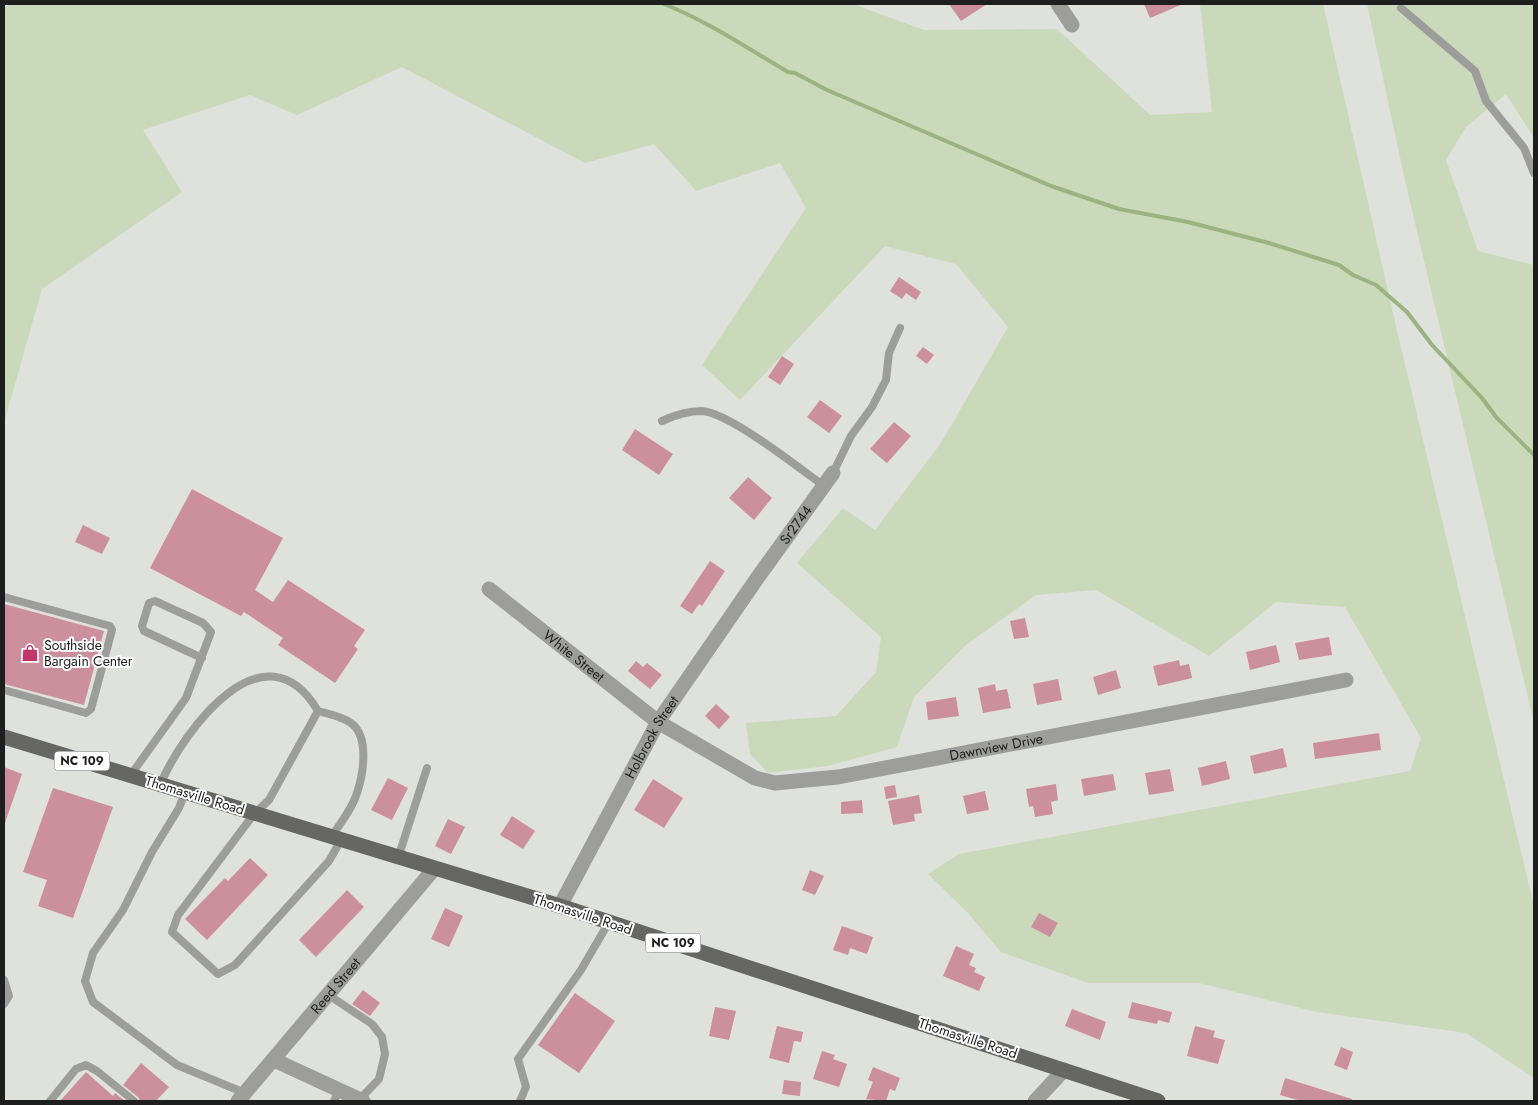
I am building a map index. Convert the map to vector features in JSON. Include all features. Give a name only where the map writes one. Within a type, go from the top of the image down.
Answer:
[{"type":"main road","name":"Thomasville Road","points":[[4,737],[560,906],[1158,1101]]},
{"type":"street","points":[[1058,4],[1072,25]]},
{"type":"street","name":"Sr2744","points":[[758,577],[833,473]]},
{"type":"street","name":"Holbrook Street","points":[[560,906],[658,722],[758,577]]},
{"type":"street","name":"White Street","points":[[489,589],[658,722]]},
{"type":"street","name":"Dawnview Drive","points":[[658,722],[755,778],[775,783],[838,776],[1346,680]]},
{"type":"street","name":"Reed Street","points":[[241,1097],[274,1060],[326,994],[434,869]]},
{"type":"street","points":[[274,1060],[336,1096],[361,1101]]},
{"type":"street","points":[[1035,1101],[1064,1070]]},
{"type":"lane","points":[[1401,8],[1476,71],[1486,101],[1524,148],[1534,173]]},
{"type":"lane","points":[[833,473],[852,436],[872,408],[886,380],[888,353],[900,328]]},
{"type":"lane","points":[[662,421],[681,412],[704,411],[726,418],[824,486]]},
{"type":"lane","points":[[4,597],[110,626],[112,630],[91,709],[86,712],[4,690]]},
{"type":"lane","points":[[130,776],[186,698],[202,658],[211,632],[203,623],[155,601],[149,603],[142,626],[144,631],[202,658]]},
{"type":"lane","points":[[160,785],[170,763],[203,717],[236,687],[252,678],[274,675],[295,683],[309,696],[318,711],[340,717],[353,724],[362,740],[363,766],[357,794],[336,839],[329,861],[235,965],[218,974],[172,932],[178,915],[254,814],[269,800],[318,711]]},
{"type":"lane","points":[[398,858],[427,768]]},
{"type":"lane","points":[[185,792],[179,808],[152,852],[123,910],[93,953],[86,981],[93,1002],[178,1065],[241,1097]]},
{"type":"lane","points":[[520,1101],[526,1087],[518,1059],[581,970],[609,922]]},
{"type":"lane","points":[[4,980],[9,996],[4,1004]]},
{"type":"lane","points":[[326,994],[365,1019],[382,1037],[385,1054],[379,1079],[361,1101]]},
{"type":"lane","points":[[50,1101],[76,1069],[86,1065],[97,1071],[134,1101]]},
{"type":"green space","points":[[11,4],[853,4],[924,30],[1057,29],[1150,115],[1212,112],[1200,4],[1323,4],[1398,335],[1534,906],[1534,1078],[1466,1033],[1317,1012],[1199,983],[1088,983],[1001,952],[967,912],[928,874],[959,854],[1410,771],[1421,738],[1345,607],[1276,602],[1209,656],[1096,590],[1036,595],[966,645],[914,697],[897,747],[828,766],[768,773],[750,754],[746,723],[836,716],[876,672],[881,637],[797,563],[843,508],[875,530],[941,443],[1008,327],[956,264],[885,246],[740,400],[702,365],[806,208],[780,163],[696,191],[654,144],[585,163],[402,67],[297,115],[250,95],[143,130],[182,192],[42,289],[4,423],[4,8]]},
{"type":"green space","points":[[1367,4],[1534,4],[1534,138],[1506,94],[1466,127],[1446,160],[1478,251],[1534,265],[1534,723],[1406,185]]},
{"type":"building","points":[[949,4],[987,4],[961,21]]},
{"type":"building","points":[[1144,4],[1183,4],[1150,18]]},
{"type":"building","points":[[899,277],[921,292],[916,300],[906,293],[902,299],[890,291]]},
{"type":"building","points":[[923,347],[934,355],[927,364],[916,356]]},
{"type":"building","points":[[782,356],[794,364],[780,385],[768,377]]},
{"type":"building","points":[[820,400],[842,416],[829,433],[807,417]]},
{"type":"building","points":[[894,422],[911,436],[887,463],[870,449]]},
{"type":"building","points":[[635,429],[673,454],[659,475],[622,450]]},
{"type":"building","points":[[748,477],[772,498],[754,520],[729,498]]},
{"type":"building","points":[[192,489],[283,538],[255,590],[273,602],[288,580],[365,630],[354,646],[358,649],[335,683],[278,645],[283,638],[244,612],[241,616],[150,568]]},
{"type":"building","points":[[83,525],[110,538],[102,554],[75,542]]},
{"type":"building","points":[[710,561],[725,571],[702,606],[699,604],[692,614],[680,606]]},
{"type":"building","points":[[4,604],[104,631],[84,705],[4,684]]},
{"type":"building","points":[[1025,618],[1029,637],[1014,639],[1010,621]]},
{"type":"building","points":[[1329,637],[1332,655],[1299,660],[1295,643]]},
{"type":"building","points":[[1276,645],[1280,662],[1250,670],[1246,652]]},
{"type":"building","points":[[1179,660],[1180,666],[1189,664],[1192,678],[1158,686],[1153,666]]},
{"type":"building","points":[[636,661],[643,667],[647,663],[662,675],[650,689],[628,671]]},
{"type":"building","points":[[1116,670],[1121,688],[1098,695],[1093,677]]},
{"type":"building","points":[[1058,679],[1062,700],[1037,705],[1033,684]]},
{"type":"building","points":[[995,684],[996,691],[1007,689],[1011,708],[983,713],[978,688]]},
{"type":"building","points":[[956,697],[959,716],[928,720],[926,702]]},
{"type":"building","points":[[716,704],[730,717],[719,729],[705,716]]},
{"type":"building","points":[[1379,733],[1381,750],[1315,759],[1313,743]]},
{"type":"building","points":[[1283,748],[1287,767],[1254,774],[1250,756]]},
{"type":"building","points":[[1226,761],[1230,779],[1202,786],[1198,768]]},
{"type":"building","points":[[4,767],[22,774],[5,823],[4,822]]},
{"type":"building","points":[[1170,769],[1174,791],[1149,795],[1145,773]]},
{"type":"building","points":[[1113,774],[1116,790],[1084,796],[1081,779]]},
{"type":"building","points":[[388,778],[408,788],[392,820],[371,810]]},
{"type":"building","points":[[653,779],[683,798],[664,828],[634,810]]},
{"type":"building","points":[[1056,784],[1058,800],[1051,802],[1053,814],[1035,817],[1033,806],[1029,807],[1026,789]]},
{"type":"building","points":[[895,785],[897,797],[886,799],[884,787]]},
{"type":"building","points":[[53,788],[113,807],[73,918],[38,906],[47,880],[23,872]]},
{"type":"building","points":[[985,791],[989,810],[967,814],[963,796]]},
{"type":"building","points":[[919,795],[922,813],[914,814],[915,821],[893,825],[888,801]]},
{"type":"building","points":[[862,800],[863,813],[841,814],[841,802]]},
{"type":"building","points":[[512,816],[535,831],[523,849],[500,835]]},
{"type":"building","points":[[448,819],[465,827],[451,854],[435,846]]},
{"type":"building","points":[[250,858],[268,875],[207,940],[185,919],[225,878],[228,881]]},
{"type":"building","points":[[810,870],[824,876],[815,895],[802,890]]},
{"type":"building","points":[[347,890],[364,907],[316,957],[299,940]]},
{"type":"building","points":[[445,908],[463,916],[449,947],[431,939]]},
{"type":"building","points":[[1039,913],[1058,923],[1050,937],[1031,927]]},
{"type":"building","points":[[842,926],[873,937],[867,954],[850,948],[848,955],[833,950]]},
{"type":"building","points":[[956,946],[974,954],[969,965],[976,968],[974,972],[985,977],[979,991],[943,976]]},
{"type":"building","points":[[363,990],[380,1003],[370,1016],[352,1004]]},
{"type":"building","points":[[575,993],[615,1021],[579,1073],[538,1045]]},
{"type":"building","points":[[1132,1002],[1172,1012],[1169,1023],[1158,1020],[1157,1024],[1128,1018]]},
{"type":"building","points":[[715,1007],[736,1011],[729,1040],[709,1036]]},
{"type":"building","points":[[1072,1009],[1106,1022],[1100,1040],[1065,1026]]},
{"type":"building","points":[[777,1026],[803,1032],[801,1042],[794,1041],[789,1063],[769,1058]]},
{"type":"building","points":[[1195,1026],[1215,1031],[1213,1037],[1225,1040],[1218,1064],[1187,1056]]},
{"type":"building","points":[[1341,1047],[1353,1052],[1347,1070],[1334,1065]]},
{"type":"building","points":[[822,1051],[835,1055],[833,1059],[847,1064],[839,1087],[813,1079]]},
{"type":"building","points":[[141,1063],[169,1087],[156,1101],[140,1101],[138,1097],[123,1085]]},
{"type":"building","points":[[873,1067],[900,1078],[895,1091],[890,1089],[886,1101],[866,1099],[873,1082],[868,1080]]},
{"type":"building","points":[[86,1072],[113,1096],[115,1093],[125,1101],[60,1101]]},
{"type":"building","points":[[1285,1078],[1352,1099],[1352,1101],[1301,1101],[1280,1095]]},
{"type":"building","points":[[784,1080],[801,1082],[800,1096],[782,1094]]},
{"type":"waterway","points":[[664,4],[712,27],[788,72],[795,73],[827,90],[1051,186],[1119,209],[1188,222],[1269,243],[1339,265],[1353,275],[1376,285],[1407,312],[1432,345],[1482,398],[1496,417],[1534,455]]},
{"type":"place","name":"Southside Bargain Center","points":[[30,653]]}]
